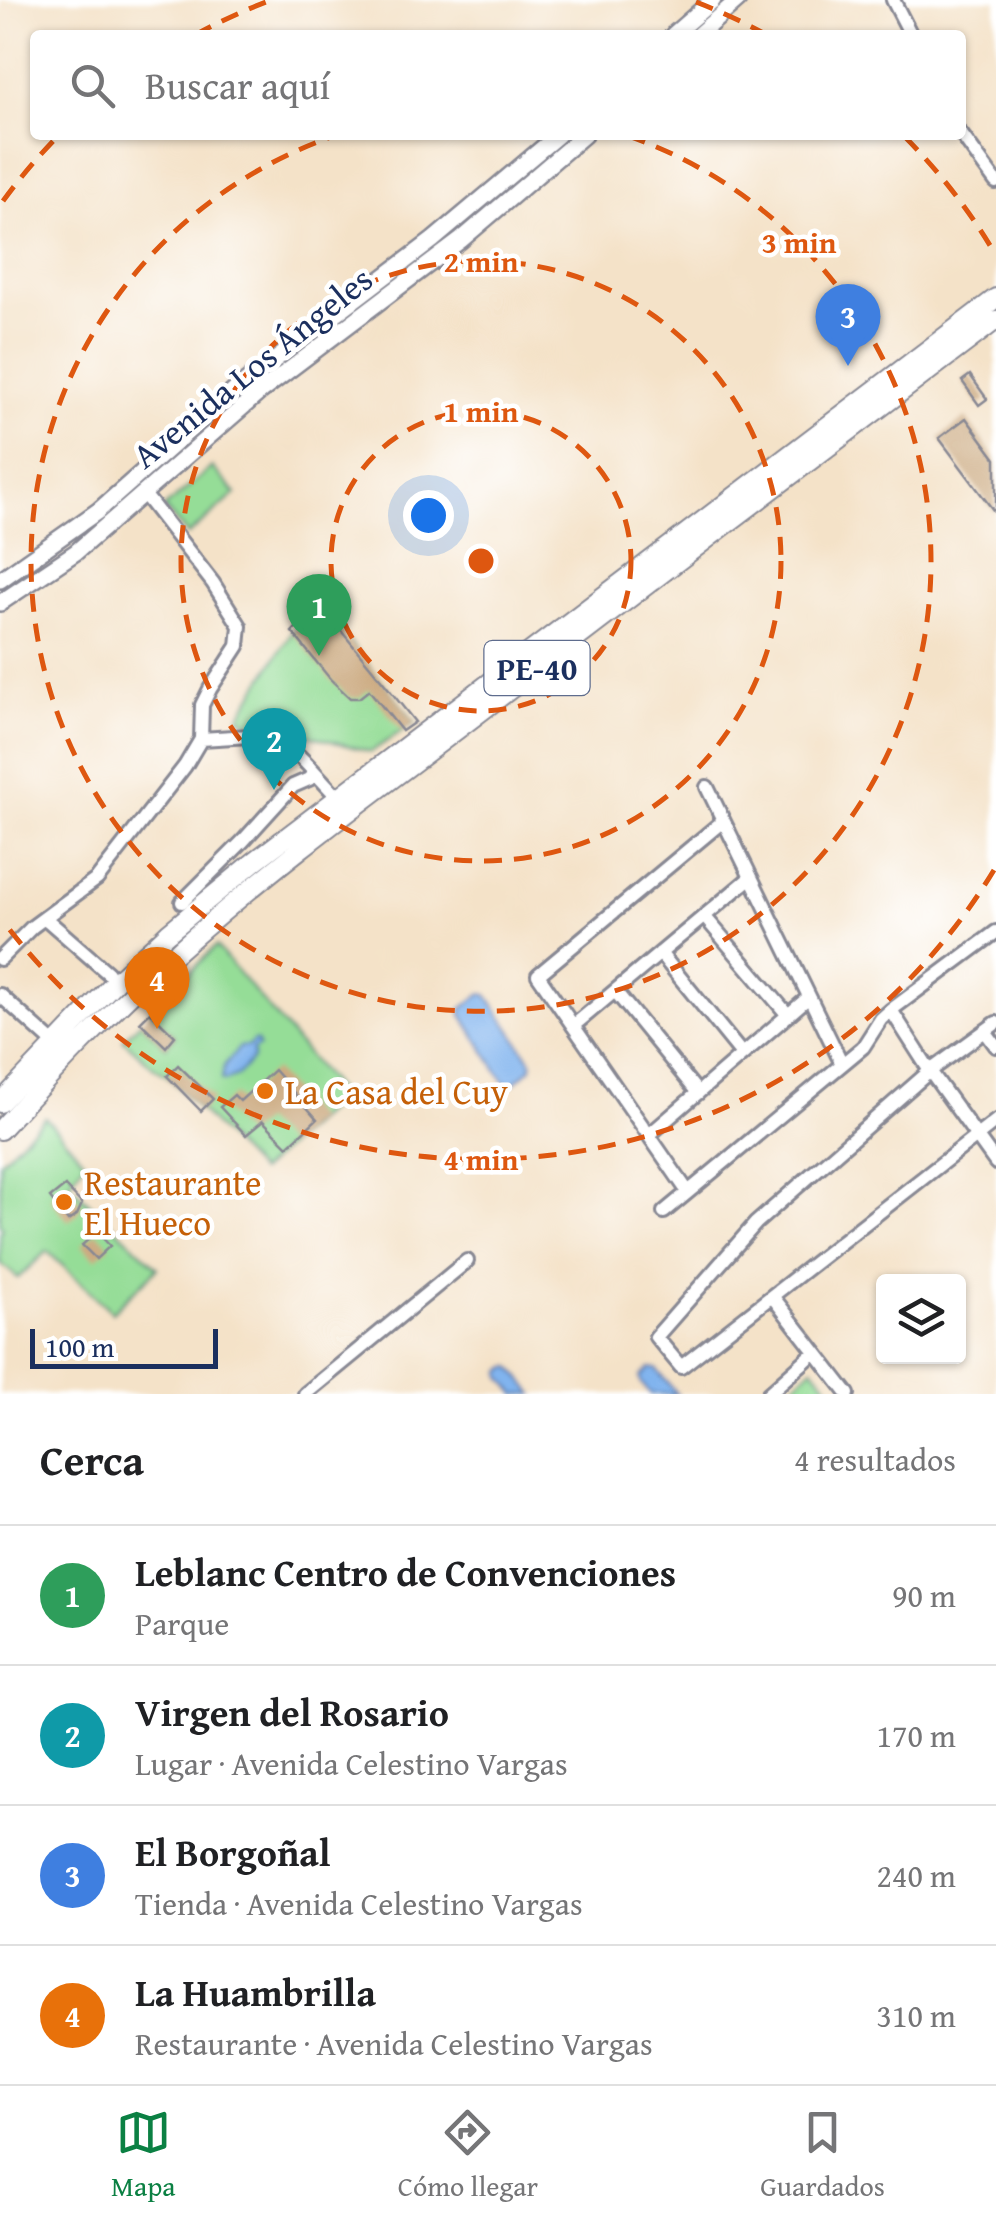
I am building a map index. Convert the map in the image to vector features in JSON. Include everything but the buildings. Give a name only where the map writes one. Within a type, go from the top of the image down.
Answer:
[{"type":"highway","name":"PE-40","points":[[0,1102],[324,830],[376,780],[954,341],[996,298]]},
{"type":"highway","name":"PE-40","points":[[954,341],[996,320]]},
{"type":"highway","name":"PE-40","points":[[0,1129],[117,980],[255,860],[338,797],[376,780]]},
{"type":"main road","points":[[679,30],[713,0]]},
{"type":"main road","points":[[704,30],[738,0]]},
{"type":"main road","name":"Avenida Los Ángeles","points":[[0,580],[98,512],[234,391],[433,240],[552,140]]},
{"type":"main road","name":"Avenida Los Ángeles","points":[[0,602],[76,552],[260,392],[461,240],[578,140]]},
{"type":"street","points":[[893,0],[908,30]]},
{"type":"street","points":[[965,140],[996,182]]},
{"type":"street","points":[[0,960],[32,927],[98,879],[185,766],[201,739],[202,706],[238,646],[240,626],[213,583],[144,494]]},
{"type":"street","points":[[201,739],[273,737],[288,746],[338,797]]},
{"type":"street","points":[[182,902],[243,842],[290,788],[316,776]]},
{"type":"street","points":[[707,787],[842,1064]]},
{"type":"street","points":[[688,1192],[538,975],[724,821]]},
{"type":"street","points":[[573,1026],[750,877]]},
{"type":"street","points":[[704,916],[788,1016]]},
{"type":"street","points":[[46,918],[108,973]]},
{"type":"street","points":[[664,1212],[863,1046],[891,1010],[996,932]]},
{"type":"street","points":[[660,952],[742,1054]]},
{"type":"street","points":[[615,991],[698,1092]]},
{"type":"street","points":[[0,995],[62,1050]]},
{"type":"street","points":[[649,1135],[809,997]]},
{"type":"street","points":[[891,1010],[996,1163]]},
{"type":"street","points":[[996,1046],[990,1027],[930,1071],[756,1224],[656,1336],[681,1367],[996,1121]]},
{"type":"street","points":[[305,1394],[467,1261]]},
{"type":"street","points":[[772,1296],[848,1394]]},
{"type":"street","points":[[768,1394],[815,1352]]},
{"type":"green space","points":[[212,467],[236,494],[188,535],[164,508]]},
{"type":"green space","points":[[319,604],[415,722],[371,752],[298,732],[264,731],[239,717],[292,632]]},
{"type":"green space","points":[[216,946],[343,1097],[259,1172],[167,1076],[123,1040],[140,1022],[166,1047],[175,1036],[150,1012]]},
{"type":"green space","points":[[45,1117],[85,1161],[69,1184],[158,1268],[112,1312],[47,1251],[18,1278],[0,1263],[0,1161]]},
{"type":"green space","points":[[813,1367],[835,1394],[785,1392]]},
{"type":"water","points":[[480,994],[487,995],[532,1062],[531,1068],[512,1085],[505,1083],[462,1015],[462,1009]]},
{"type":"water","points":[[253,1041],[259,1046],[253,1050],[253,1058],[237,1076],[222,1080],[224,1066],[240,1047]]},
{"type":"water","points":[[508,1367],[534,1394],[516,1394],[502,1377],[502,1371]]},
{"type":"water","points":[[650,1368],[656,1369],[677,1394],[651,1394],[640,1377]]},
{"type":"place","name":"El Borgoñal","points":[[848,366]]},
{"type":"place","name":"Leblanc Centro de Convenciones","points":[[319,656]]},
{"type":"place","name":"Virgen del Rosario","points":[[274,790]]},
{"type":"place","name":"La Huambrilla","points":[[157,1029]]},
{"type":"place","name":"La Casa del Cuy","points":[[265,1091]]},
{"type":"place","name":"Restaurante El Hueco","points":[[64,1202]]}]
